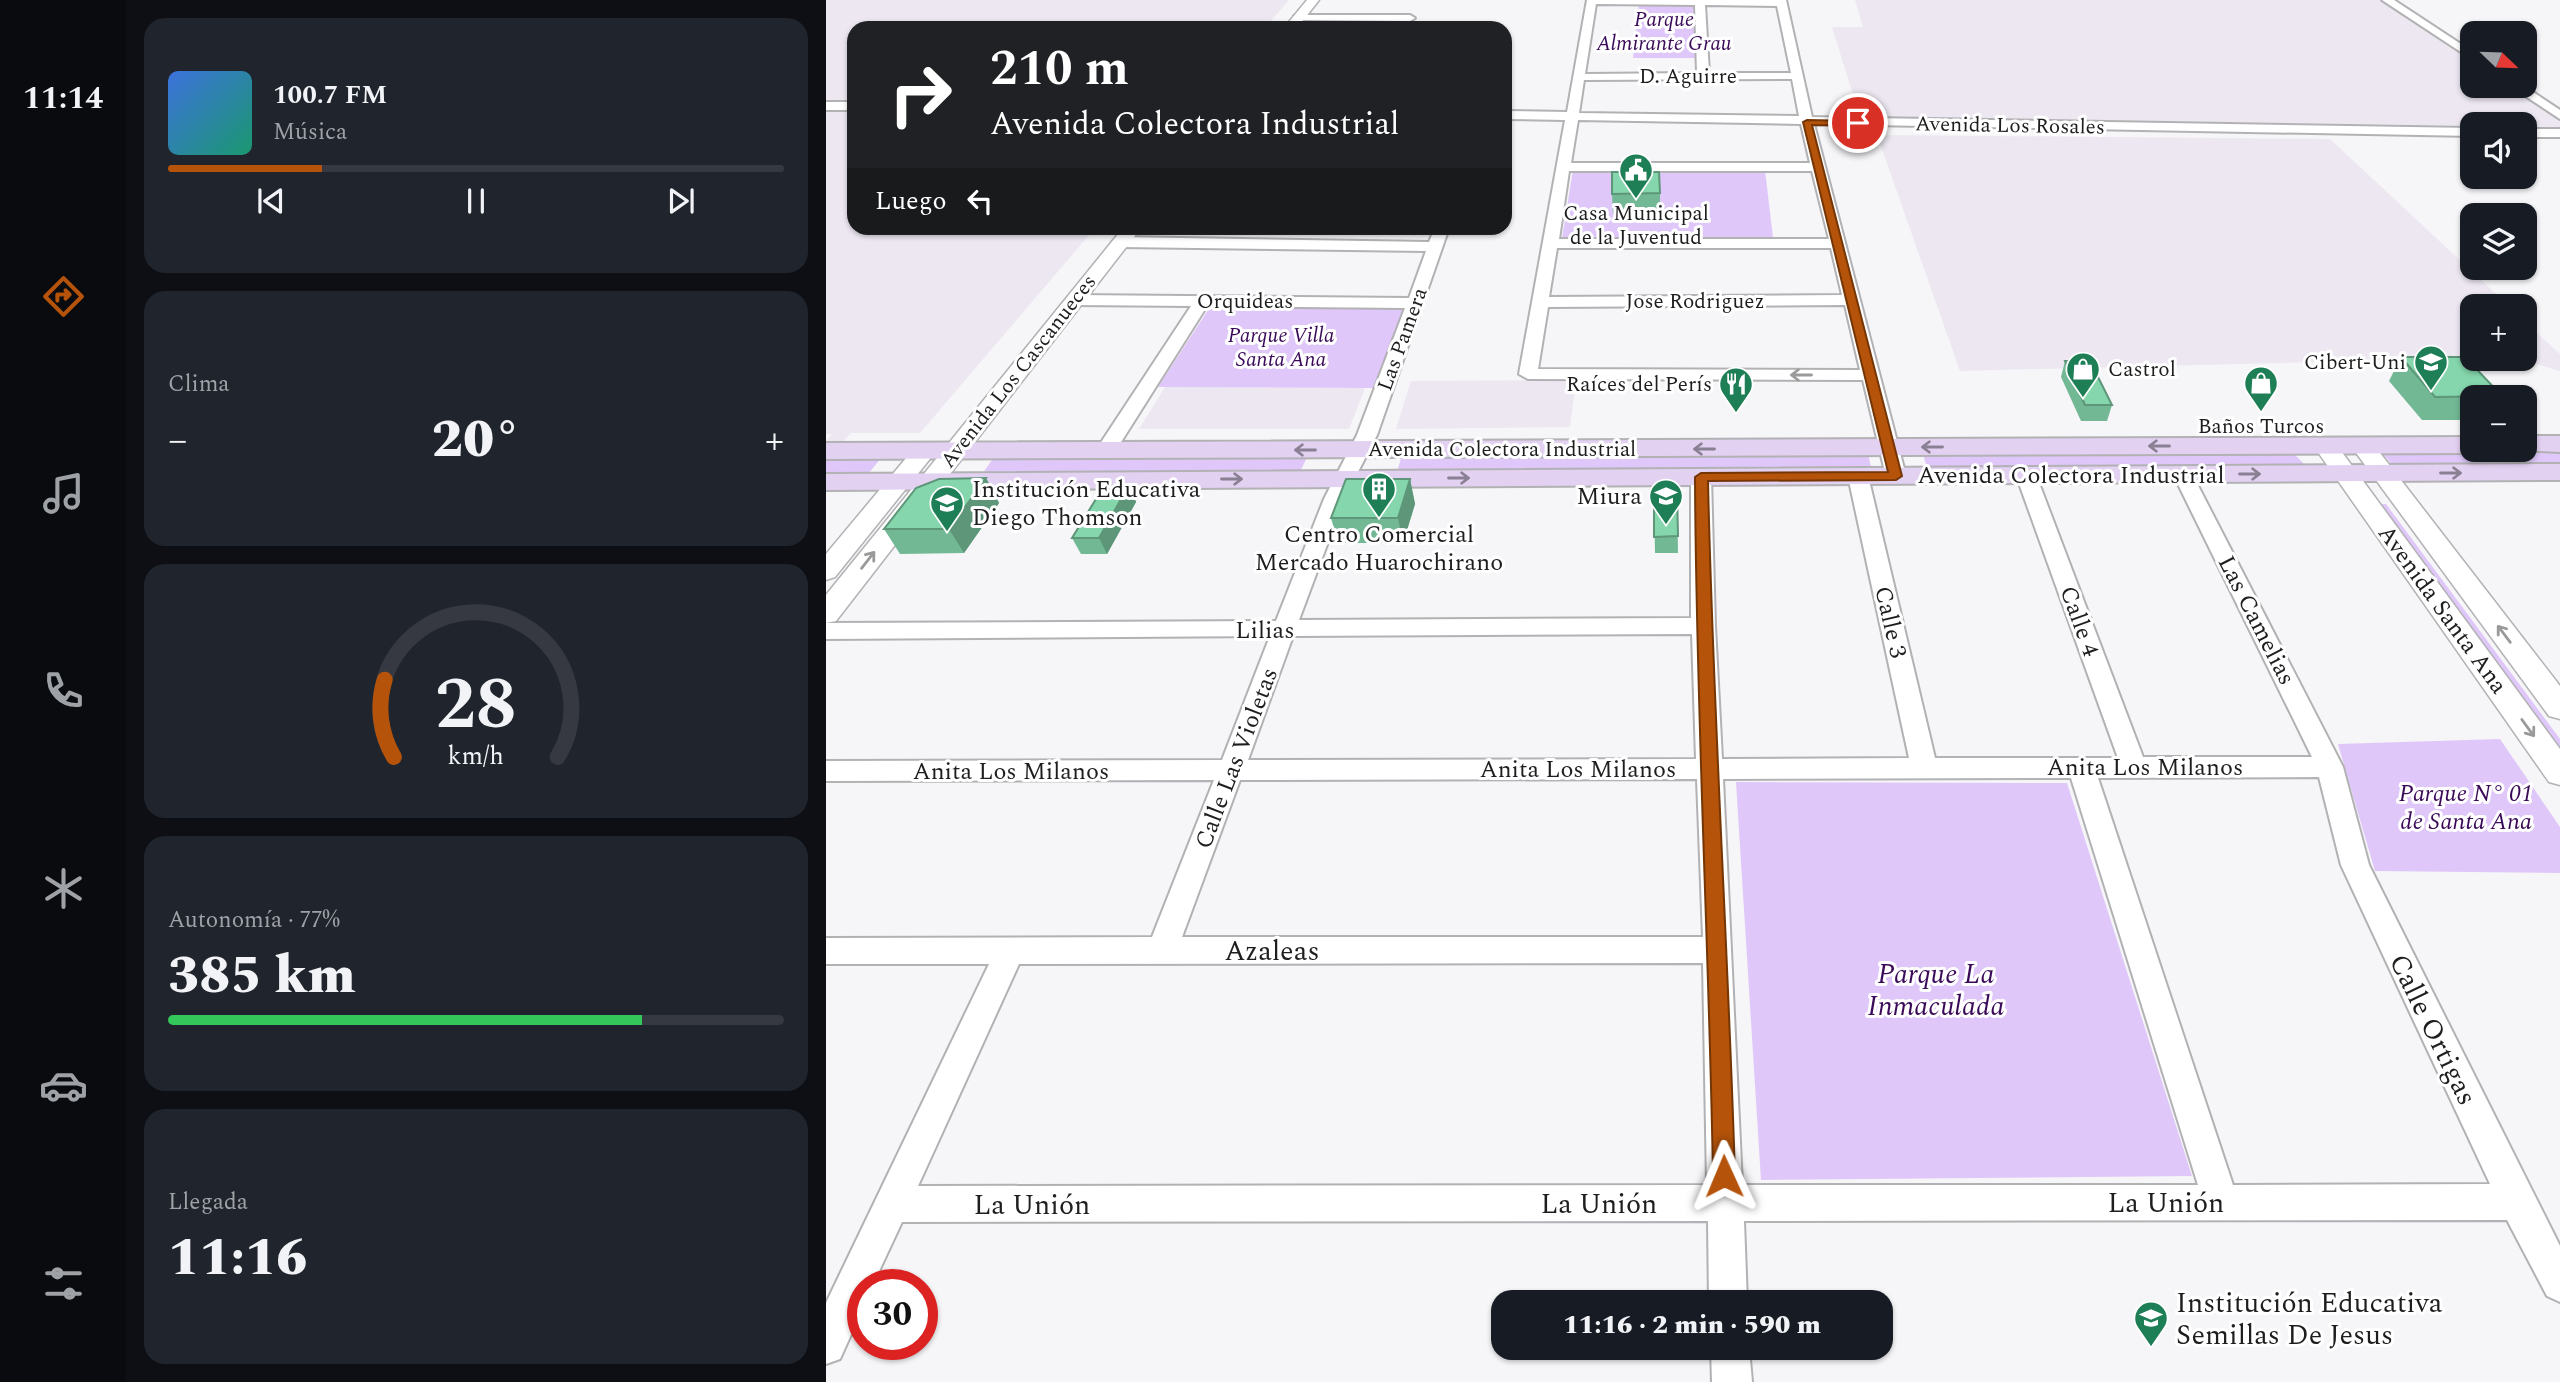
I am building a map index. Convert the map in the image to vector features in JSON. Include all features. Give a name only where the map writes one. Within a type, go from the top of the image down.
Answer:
[{"type":"main road","points":[[2537,444],[2560,444]]},
{"type":"main road","name":"Avenida Colectora Industrial","points":[[826,450],[2460,445]]},
{"type":"main road","name":"Avenida Colectora Industrial","points":[[826,482],[2558,474]]},
{"type":"street","points":[[1296,21],[1312,0]]},
{"type":"street","points":[[2387,0],[2460,48]]},
{"type":"street","points":[[1869,375],[1528,374],[1591,1],[1781,1],[1807,122],[1896,476]]},
{"type":"street","points":[[1700,2],[1703,76]]},
{"type":"street","points":[[1340,21],[1410,18]]},
{"type":"street","name":"D. Aguirre","points":[[1578,76],[1797,76]]},
{"type":"street","points":[[2534,98],[2560,115]]},
{"type":"street","points":[[826,106],[847,106]]},
{"type":"street","name":"Avenida Los Rosales","points":[[1512,116],[2460,132]]},
{"type":"street","points":[[2537,133],[2560,133]]},
{"type":"street","points":[[1563,167],[1819,167]]},
{"type":"street","points":[[1126,235],[1436,247]]},
{"type":"street","name":"Avenida Los Cascanueces","points":[[826,614],[1126,235]]},
{"type":"street","name":"Las Pamera","points":[[1360,450],[1417,303],[1440,235]]},
{"type":"street","points":[[1550,243],[1838,244]]},
{"type":"street","name":"Orquideas","points":[[1074,300],[1417,303]]},
{"type":"street","name":"Jose Rodriguez","points":[[1539,302],[1851,300]]},
{"type":"street","points":[[1106,450],[1202,301]]},
{"type":"street","name":"Avenida Santa Ana","points":[[2325,445],[2560,773]]},
{"type":"street","name":"Avenida Santa Ana","points":[[2362,445],[2560,708]]},
{"type":"street","name":"Avenida Los Cascanueces","points":[[826,572],[925,450]]},
{"type":"street","name":"Calle Las Violetas","points":[[1162,950],[1344,479],[1360,450]]},
{"type":"street","name":"Las Camelias","points":[[2183,474],[2330,767]]},
{"type":"street","name":"Calle 4","points":[[2026,475],[2134,768]]},
{"type":"street","name":"Calle 3","points":[[1858,476],[1924,768]]},
{"type":"street","points":[[1701,477],[1703,626],[1718,950],[1728,1290]]},
{"type":"street","name":"Lilias","points":[[826,631],[1703,626]]},
{"type":"street","points":[[2081,767],[2221,1202]]},
{"type":"street","name":"Anita Los Milanos","points":[[826,771],[2330,767]]},
{"type":"street","name":"Calle Ortigas","points":[[2330,767],[2355,865],[2517,1202],[2560,1283]]},
{"type":"street","name":"Azaleas","points":[[826,951],[1718,950]]},
{"type":"street","points":[[826,1345],[1010,951]]},
{"type":"street","name":"La Unión","points":[[892,1204],[2517,1202]]},
{"type":"street","points":[[1731,1360],[1732,1382]]},
{"type":"shaded area","points":[[826,0],[1289,0],[1271,21],[847,21],[847,235],[1089,235],[920,433],[851,433],[826,459],[826,442],[832,434],[826,434]]},
{"type":"shaded area","points":[[1855,0],[2379,0],[2460,54],[2460,98],[2525,98],[2560,121],[2560,127],[2537,127],[2537,112],[2460,112],[2460,126],[1860,117],[1832,27],[1863,27]]},
{"type":"shaded area","points":[[1877,135],[2330,139],[2460,260],[2460,280],[2481,280],[2496,294],[2460,294],[2460,358],[1960,371]]},
{"type":"shaded area","points":[[2537,333],[2560,354],[2560,371],[2537,364]]},
{"type":"shaded area","points":[[1576,380],[1570,427],[1396,429],[1411,381]]},
{"type":"shaded area","points":[[1165,387],[1365,388],[1349,429],[1139,429]]},
{"type":"green space","name":"Parque Almirante Grau","points":[[1639,4],[1693,5],[1695,58],[1633,58]]},
{"type":"green space","points":[[1573,170],[1765,170],[1773,238],[1562,238]]},
{"type":"green space","name":"Parque Villa Santa Ana","points":[[1210,307],[1404,307],[1373,388],[1158,387]]},
{"type":"green space","points":[[2560,450],[2560,465],[2393,466],[2383,454],[2460,452],[2460,462],[2537,462],[2537,451]]},
{"type":"green space","points":[[2293,453],[2306,466],[1928,471],[1923,454]]},
{"type":"green space","points":[[1868,454],[1872,471],[1397,472],[1402,455]]},
{"type":"green space","points":[[1308,455],[1300,472],[983,473],[994,457]]},
{"type":"green space","points":[[826,457],[882,457],[868,474],[826,474]]},
{"type":"green space","points":[[2371,504],[2386,504],[2560,739],[2560,766]]},
{"type":"green space","name":"Parque N° 01 de Santa Ana","points":[[2500,739],[2560,827],[2560,873],[2375,871],[2338,744]]},
{"type":"green space","name":"Parque La Inmaculada","points":[[1736,782],[2067,783],[2192,1176],[1761,1180]]},
{"type":"building","points":[[1612,172],[1659,172],[1660,193],[1612,194]]},
{"type":"building","points":[[2401,357],[2460,357],[2460,371],[2478,371],[2492,385],[2460,385],[2460,397],[2435,397]]},
{"type":"building","points":[[2065,361],[2090,361],[2112,405],[2085,405]]},
{"type":"building","points":[[986,478],[949,529],[884,529],[916,488],[939,479]]},
{"type":"building","points":[[1346,479],[1410,479],[1398,518],[1331,518]]},
{"type":"building","points":[[1129,485],[1099,538],[1072,538],[1104,486]]},
{"type":"building","points":[[1654,491],[1677,491],[1678,536],[1654,537]]},
{"type":"place","name":"Casa Municipal de la Juventud","points":[[1636,200]]},
{"type":"place","name":"Cibert-Uni","points":[[2431,392]]},
{"type":"place","name":"Castrol","points":[[2083,399]]},
{"type":"place","name":"Baños Turcos","points":[[2261,413]]},
{"type":"place","name":"Raíces del Perís","points":[[1736,414]]},
{"type":"place","name":"Centro Comercial Mercado Huarochirano","points":[[1379,519]]},
{"type":"place","name":"Miura","points":[[1666,526]]},
{"type":"place","name":"Institución Educativa Diego Thomson","points":[[947,533]]},
{"type":"place","name":"Institución Educativa Semillas De Jesus","points":[[2151,1348]]},
{"type":"route","points":[[1724,1176],[1718,950],[1703,626],[1701,477],[1896,476],[1807,122],[1858,123]]}]
